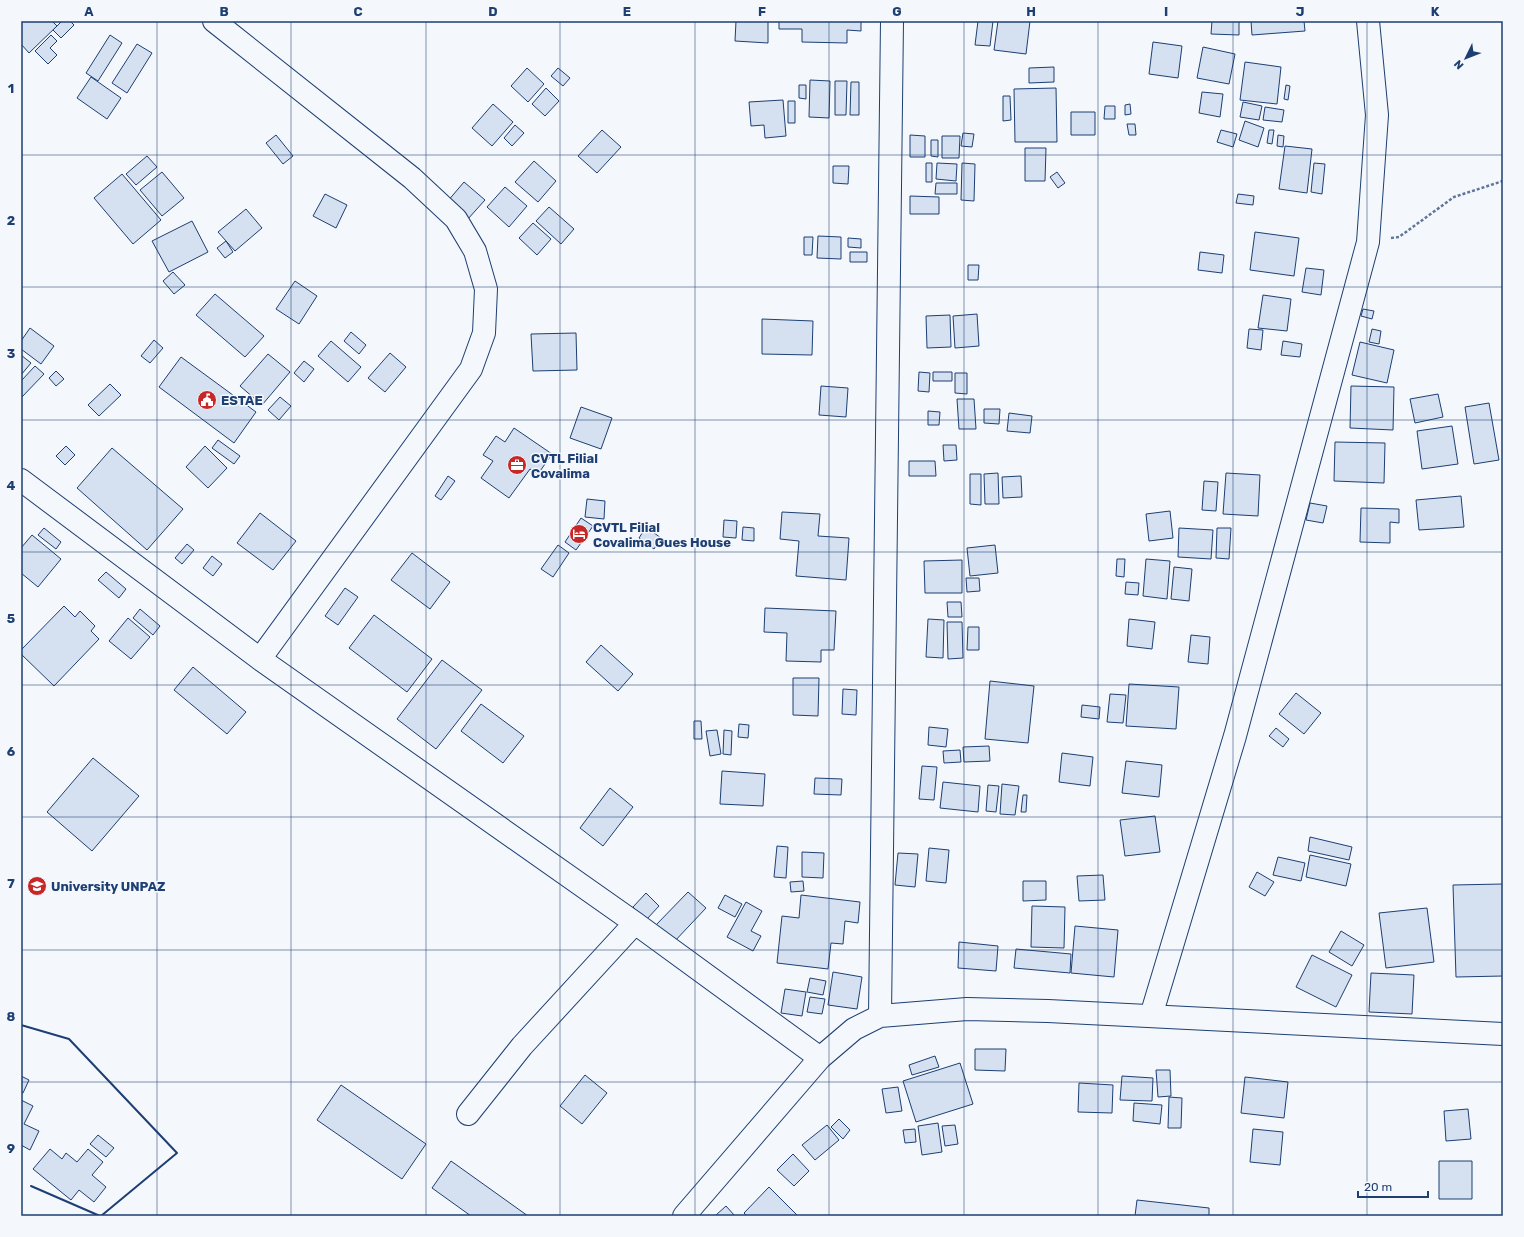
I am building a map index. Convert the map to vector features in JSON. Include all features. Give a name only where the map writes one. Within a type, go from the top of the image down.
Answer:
[{"type":"street","points":[[214,21],[412,178],[456,219],[475,251],[486,289],[484,333],[471,369],[260,660]]},
{"type":"street","points":[[880,1016],[892,21]]},
{"type":"street","points":[[1151,1016],[1235,736],[1368,242],[1377,115],[1368,21]]},
{"type":"street","points":[[21,480],[260,660],[635,923],[820,1058]]},
{"type":"street","points":[[468,1114],[522,1046],[635,923]]},
{"type":"street","points":[[684,1216],[820,1058],[854,1029],[880,1016],[967,1009],[1048,1011],[1503,1034]]},
{"type":"path","points":[[1368,242],[1399,237],[1454,197],[1503,181]]},
{"type":"building","points":[[21,21],[52,21],[57,26],[29,53],[21,44]]},
{"type":"building","points":[[62,21],[70,21],[74,25],[61,38],[53,30]]},
{"type":"building","points":[[736,21],[768,21],[768,43],[735,41]]},
{"type":"building","points":[[779,21],[861,21],[861,31],[847,30],[847,43],[802,42],[802,29],[779,29]]},
{"type":"building","points":[[978,21],[993,21],[990,46],[975,45]]},
{"type":"building","points":[[998,21],[1030,21],[1026,54],[994,50]]},
{"type":"building","points":[[1212,21],[1239,21],[1239,35],[1211,34]]},
{"type":"building","points":[[1251,21],[1304,21],[1305,31],[1252,35]]},
{"type":"building","points":[[51,35],[57,41],[50,48],[57,55],[48,64],[35,51]]},
{"type":"building","points":[[110,35],[122,43],[98,81],[86,73]]},
{"type":"building","points":[[1153,42],[1182,46],[1178,78],[1149,74]]},
{"type":"building","points":[[137,44],[152,53],[127,93],[112,83]]},
{"type":"building","points":[[1203,47],[1235,54],[1229,84],[1197,78]]},
{"type":"building","points":[[1245,62],[1281,67],[1277,104],[1240,100]]},
{"type":"building","points":[[1054,67],[1054,82],[1029,83],[1029,68]]},
{"type":"building","points":[[527,68],[544,84],[528,102],[511,86]]},
{"type":"building","points":[[558,68],[570,78],[563,86],[551,76]]},
{"type":"building","points":[[91,77],[121,98],[107,119],[77,98]]},
{"type":"building","points":[[810,80],[830,81],[829,118],[809,117]]},
{"type":"building","points":[[835,81],[847,81],[846,115],[835,115]]},
{"type":"building","points":[[851,82],[859,82],[859,115],[850,115]]},
{"type":"building","points":[[799,85],[806,85],[806,99],[799,98]]},
{"type":"building","points":[[1286,85],[1290,86],[1288,100],[1284,99]]},
{"type":"building","points":[[546,88],[559,101],[545,116],[532,104]]},
{"type":"building","points":[[1056,88],[1057,142],[1015,142],[1014,89]]},
{"type":"building","points":[[1202,92],[1223,94],[1220,117],[1199,113]]},
{"type":"building","points":[[1003,96],[1010,96],[1011,120],[1003,121]]},
{"type":"building","points":[[783,100],[786,136],[765,138],[764,125],[751,126],[749,102]]},
{"type":"building","points":[[788,101],[795,101],[795,123],[788,123]]},
{"type":"building","points":[[1243,102],[1262,106],[1259,120],[1240,117]]},
{"type":"building","points":[[493,104],[513,122],[492,146],[472,128]]},
{"type":"building","points":[[1130,104],[1131,114],[1125,115],[1125,105]]},
{"type":"building","points":[[1105,106],[1115,106],[1115,119],[1104,119]]},
{"type":"building","points":[[1265,107],[1284,110],[1282,122],[1263,120]]},
{"type":"building","points":[[1071,112],[1095,112],[1095,135],[1071,135]]},
{"type":"building","points":[[1245,121],[1264,128],[1258,147],[1239,140]]},
{"type":"building","points":[[1127,124],[1135,124],[1136,135],[1129,135]]},
{"type":"building","points":[[515,125],[524,133],[512,146],[504,138]]},
{"type":"building","points":[[602,130],[621,147],[597,173],[578,156]]},
{"type":"building","points":[[1221,130],[1237,134],[1233,147],[1217,142]]},
{"type":"building","points":[[1269,130],[1274,130],[1272,144],[1267,143]]},
{"type":"building","points":[[963,133],[974,134],[972,147],[961,146]]},
{"type":"building","points":[[276,135],[293,156],[283,164],[266,143]]},
{"type":"building","points":[[910,135],[925,136],[925,157],[910,157]]},
{"type":"building","points":[[1278,135],[1284,136],[1283,147],[1277,146]]},
{"type":"building","points":[[942,136],[960,136],[959,158],[942,158]]},
{"type":"building","points":[[931,140],[938,140],[938,157],[931,156]]},
{"type":"building","points":[[1285,146],[1312,149],[1307,193],[1279,189]]},
{"type":"building","points":[[1025,148],[1046,148],[1045,181],[1025,181]]},
{"type":"building","points":[[147,156],[157,167],[136,185],[126,174]]},
{"type":"building","points":[[534,161],[556,181],[538,202],[515,182]]},
{"type":"building","points":[[926,163],[932,163],[932,182],[926,182]]},
{"type":"building","points":[[937,163],[957,164],[956,181],[936,179]]},
{"type":"building","points":[[962,163],[975,164],[974,201],[961,200]]},
{"type":"building","points":[[1314,163],[1325,164],[1322,194],[1311,192]]},
{"type":"building","points":[[833,166],[849,166],[848,184],[833,183]]},
{"type":"building","points":[[162,172],[184,198],[162,216],[140,190]]},
{"type":"building","points":[[1057,172],[1065,183],[1058,188],[1050,177]]},
{"type":"building","points":[[122,174],[161,220],[133,244],[94,198]]},
{"type":"building","points":[[464,182],[485,200],[467,220],[447,202]]},
{"type":"building","points":[[936,183],[957,183],[957,194],[935,194]]},
{"type":"building","points":[[505,187],[527,206],[509,227],[487,207]]},
{"type":"building","points":[[325,194],[347,205],[336,228],[313,216]]},
{"type":"building","points":[[1238,194],[1254,196],[1253,205],[1236,203]]},
{"type":"building","points":[[910,196],[939,197],[939,214],[910,214]]},
{"type":"building","points":[[549,207],[574,229],[561,244],[536,221]]},
{"type":"building","points":[[246,209],[262,228],[235,251],[218,232]]},
{"type":"building","points":[[192,221],[208,252],[169,272],[152,241]]},
{"type":"building","points":[[533,223],[551,239],[537,255],[519,238]]},
{"type":"building","points":[[1255,232],[1299,238],[1294,276],[1250,270]]},
{"type":"building","points":[[818,236],[841,237],[841,259],[817,258]]},
{"type":"building","points":[[804,237],[813,237],[812,255],[804,255]]},
{"type":"building","points":[[848,238],[861,239],[861,248],[848,247]]},
{"type":"building","points":[[226,241],[233,252],[225,258],[217,248]]},
{"type":"building","points":[[850,252],[867,252],[867,262],[850,262]]},
{"type":"building","points":[[1200,252],[1224,255],[1222,273],[1198,270]]},
{"type":"building","points":[[968,265],[979,265],[978,280],[968,280]]},
{"type":"building","points":[[1306,268],[1324,270],[1321,295],[1302,292]]},
{"type":"building","points":[[173,272],[185,285],[174,294],[163,281]]},
{"type":"building","points":[[295,281],[317,296],[299,324],[276,309]]},
{"type":"building","points":[[215,294],[264,336],[245,357],[196,315]]},
{"type":"building","points":[[1263,295],[1291,299],[1287,331],[1258,328]]},
{"type":"building","points":[[1363,309],[1374,311],[1372,319],[1361,316]]},
{"type":"building","points":[[977,314],[979,346],[955,348],[953,316]]},
{"type":"building","points":[[950,315],[951,347],[927,348],[926,316]]},
{"type":"building","points":[[762,319],[813,321],[812,355],[762,354]]},
{"type":"building","points":[[30,328],[54,346],[41,364],[21,349],[21,341]]},
{"type":"building","points":[[1249,329],[1263,330],[1261,350],[1247,348]]},
{"type":"building","points":[[1372,329],[1381,331],[1379,344],[1369,342]]},
{"type":"building","points":[[351,332],[366,345],[359,354],[344,341]]},
{"type":"building","points":[[576,333],[577,370],[533,371],[531,334]]},
{"type":"building","points":[[154,340],[163,348],[150,363],[141,356]]},
{"type":"building","points":[[331,341],[361,367],[348,382],[318,356]]},
{"type":"building","points":[[1283,341],[1302,344],[1300,357],[1281,355]]},
{"type":"building","points":[[1360,342],[1394,350],[1387,383],[1352,375]]},
{"type":"building","points":[[390,353],[406,367],[385,392],[368,378]]},
{"type":"building","points":[[268,354],[290,372],[262,405],[240,386]]},
{"type":"building","points":[[21,355],[31,363],[21,375]]},
{"type":"building","name":"ESTAE","points":[[181,357],[256,412],[234,443],[159,387]]},
{"type":"building","points":[[304,361],[314,369],[304,382],[294,373]]},
{"type":"building","points":[[35,366],[44,374],[21,398],[21,381]]},
{"type":"building","points":[[56,371],[64,379],[56,386],[49,378]]},
{"type":"building","points":[[919,372],[930,373],[929,392],[918,391]]},
{"type":"building","points":[[933,372],[952,372],[952,381],[933,381]]},
{"type":"building","points":[[955,373],[967,373],[967,394],[955,393]]},
{"type":"building","points":[[110,384],[121,395],[99,416],[88,405]]},
{"type":"building","points":[[821,386],[848,388],[846,417],[819,415]]},
{"type":"building","points":[[1351,386],[1394,387],[1393,430],[1350,428]]},
{"type":"building","points":[[1438,394],[1443,417],[1415,423],[1410,399]]},
{"type":"building","points":[[280,397],[291,406],[279,420],[268,410]]},
{"type":"building","points":[[957,399],[974,399],[976,429],[959,429]]},
{"type":"building","points":[[1489,403],[1499,460],[1474,464],[1465,407]]},
{"type":"building","points":[[581,407],[612,418],[601,449],[570,438]]},
{"type":"building","points":[[984,409],[1000,409],[999,424],[984,423]]},
{"type":"building","points":[[928,411],[940,412],[939,425],[928,425]]},
{"type":"building","points":[[1009,413],[1032,416],[1030,433],[1007,431]]},
{"type":"building","points":[[1452,426],[1458,464],[1422,469],[1417,431]]},
{"type":"building","name":"CVTL Filial Covalima","points":[[514,428],[552,454],[538,474],[530,469],[509,498],[481,478],[493,461],[483,455],[496,436],[505,442]]},
{"type":"building","points":[[218,440],[240,456],[234,464],[212,448]]},
{"type":"building","points":[[1335,442],[1385,443],[1384,483],[1334,481]]},
{"type":"building","points":[[943,445],[956,445],[957,460],[944,461]]},
{"type":"building","points":[[66,446],[75,455],[65,465],[56,456]]},
{"type":"building","points":[[205,446],[227,468],[208,488],[186,467]]},
{"type":"building","points":[[112,448],[183,509],[147,550],[77,488]]},
{"type":"building","points":[[909,461],[935,461],[936,476],[909,476]]},
{"type":"building","points":[[998,473],[999,504],[985,504],[984,474]]},
{"type":"building","points":[[1226,473],[1260,475],[1258,516],[1223,514]]},
{"type":"building","points":[[970,474],[981,474],[981,505],[970,504]]},
{"type":"building","points":[[448,476],[455,481],[441,500],[435,496]]},
{"type":"building","points":[[1021,476],[1022,497],[1003,498],[1002,477]]},
{"type":"building","points":[[1204,481],[1218,482],[1216,511],[1202,510]]},
{"type":"building","points":[[1461,496],[1464,527],[1419,530],[1416,500]]},
{"type":"building","points":[[587,499],[605,501],[604,519],[585,517]]},
{"type":"building","points":[[1310,503],[1327,506],[1323,523],[1306,520]]},
{"type":"building","points":[[1361,508],[1399,509],[1399,523],[1390,522],[1390,543],[1360,542]]},
{"type":"building","points":[[1170,511],[1173,538],[1149,541],[1146,514]]},
{"type":"building","points":[[782,512],[820,514],[818,536],[849,538],[846,580],[796,576],[799,541],[780,539]]},
{"type":"building","points":[[260,513],[296,541],[273,570],[237,543]]},
{"type":"building","name":"CVTL Filial Covalima Gues House","points":[[581,518],[593,526],[576,550],[565,542]]},
{"type":"building","points":[[724,520],[737,521],[736,538],[723,537]]},
{"type":"building","points":[[646,527],[661,538],[654,549],[639,538]]},
{"type":"building","points":[[743,527],[754,528],[754,541],[742,540]]},
{"type":"building","points":[[44,528],[61,542],[56,549],[38,535]]},
{"type":"building","points":[[1179,528],[1213,530],[1211,559],[1178,557]]},
{"type":"building","points":[[1217,528],[1231,528],[1229,559],[1216,558]]},
{"type":"building","points":[[32,535],[61,559],[38,587],[21,573],[21,548]]},
{"type":"building","points":[[187,544],[194,550],[182,564],[175,558]]},
{"type":"building","name":"CVTL Filial Covalima Gues House","points":[[558,545],[569,553],[553,577],[541,569]]},
{"type":"building","points":[[995,545],[998,573],[970,576],[967,548]]},
{"type":"building","points":[[412,553],[450,582],[430,609],[391,580]]},
{"type":"building","points":[[212,556],[222,564],[213,576],[203,568]]},
{"type":"building","points":[[1117,559],[1125,559],[1124,577],[1116,576]]},
{"type":"building","points":[[1146,559],[1170,561],[1167,599],[1143,596]]},
{"type":"building","points":[[962,560],[962,593],[925,593],[924,561]]},
{"type":"building","points":[[1174,567],[1192,569],[1189,601],[1171,599]]},
{"type":"building","points":[[106,572],[126,589],[119,598],[98,580]]},
{"type":"building","points":[[966,578],[979,578],[980,591],[967,592]]},
{"type":"building","points":[[1126,582],[1139,583],[1138,595],[1125,594]]},
{"type":"building","points":[[345,588],[358,597],[338,625],[325,616]]},
{"type":"building","points":[[947,602],[961,602],[962,617],[948,617]]},
{"type":"building","points":[[64,606],[75,617],[80,611],[95,626],[91,631],[99,639],[54,686],[21,654],[21,650]]},
{"type":"building","points":[[765,608],[836,611],[834,650],[821,650],[821,662],[786,661],[787,633],[764,632]]},
{"type":"building","points":[[140,609],[160,626],[153,635],[133,618]]},
{"type":"building","points":[[374,615],[432,659],[407,692],[349,648]]},
{"type":"building","points":[[128,618],[150,637],[131,659],[109,641]]},
{"type":"building","points":[[928,619],[944,620],[943,658],[926,657]]},
{"type":"building","points":[[1129,619],[1155,622],[1152,649],[1127,646]]},
{"type":"building","points":[[947,622],[962,622],[963,658],[948,659]]},
{"type":"building","points":[[968,627],[979,627],[979,650],[967,650]]},
{"type":"building","points":[[1191,635],[1210,637],[1208,664],[1188,662]]},
{"type":"building","points":[[601,645],[633,674],[618,691],[586,662]]},
{"type":"building","points":[[442,660],[482,690],[436,749],[397,719]]},
{"type":"building","points":[[193,667],[246,712],[227,734],[174,690]]},
{"type":"building","points":[[793,678],[819,678],[818,716],[793,715]]},
{"type":"building","points":[[990,681],[1034,686],[1028,743],[985,739]]},
{"type":"building","points":[[1129,684],[1179,687],[1176,729],[1126,726]]},
{"type":"building","points":[[843,689],[857,690],[856,715],[842,714]]},
{"type":"building","points":[[1296,693],[1321,713],[1304,734],[1279,714]]},
{"type":"building","points":[[1110,694],[1126,695],[1123,723],[1107,722]]},
{"type":"building","points":[[481,704],[524,736],[503,763],[461,731]]},
{"type":"building","points":[[1082,705],[1100,707],[1099,719],[1081,717]]},
{"type":"building","points":[[694,721],[701,721],[702,739],[694,739]]},
{"type":"building","points":[[739,724],[749,725],[748,738],[738,737]]},
{"type":"building","points":[[929,727],[948,729],[946,747],[928,745]]},
{"type":"building","points":[[1276,728],[1289,739],[1283,747],[1269,736]]},
{"type":"building","points":[[717,730],[721,754],[710,756],[706,731]]},
{"type":"building","points":[[724,730],[732,731],[731,755],[723,754]]},
{"type":"building","points":[[989,746],[990,761],[964,762],[963,747]]},
{"type":"building","points":[[960,750],[961,762],[944,763],[943,751]]},
{"type":"building","points":[[1062,753],[1093,757],[1090,786],[1059,782]]},
{"type":"building","points":[[93,758],[139,796],[92,851],[47,812]]},
{"type":"building","points":[[1126,761],[1162,765],[1159,797],[1122,793]]},
{"type":"building","points":[[922,766],[937,767],[934,800],[919,799]]},
{"type":"building","points":[[722,771],[765,774],[763,806],[720,804]]},
{"type":"building","points":[[815,778],[842,779],[841,795],[814,794]]},
{"type":"building","points":[[943,782],[980,786],[978,812],[940,808]]},
{"type":"building","points":[[1002,784],[1019,786],[1015,815],[1000,814]]},
{"type":"building","points":[[988,785],[999,786],[996,812],[986,811]]},
{"type":"building","points":[[610,788],[633,807],[603,846],[580,828]]},
{"type":"building","points":[[1023,795],[1027,795],[1026,812],[1021,812]]},
{"type":"building","points":[[1155,816],[1160,852],[1125,856],[1120,820]]},
{"type":"building","points":[[1310,837],[1352,847],[1349,860],[1308,851]]},
{"type":"building","points":[[777,846],[788,847],[786,878],[774,877]]},
{"type":"building","points":[[929,848],[949,850],[946,883],[926,881]]},
{"type":"building","points":[[802,852],[824,853],[823,878],[802,877]]},
{"type":"building","points":[[898,853],[918,854],[915,887],[895,885]]},
{"type":"building","points":[[1310,855],[1351,864],[1346,886],[1306,877]]},
{"type":"building","points":[[1278,857],[1305,863],[1301,881],[1273,875]]},
{"type":"building","points":[[1257,872],[1274,882],[1265,896],[1249,887]]},
{"type":"building","points":[[1103,875],[1105,900],[1079,901],[1077,876]]},
{"type":"building","points":[[803,881],[804,891],[791,892],[790,882]]},
{"type":"building","points":[[1023,881],[1046,881],[1046,900],[1023,901]]},
{"type":"building","points":[[1503,884],[1503,976],[1456,977],[1453,885]]},
{"type":"building","points":[[688,892],[706,908],[673,943],[655,926]]},
{"type":"building","points":[[646,893],[659,906],[646,920],[633,907]]},
{"type":"building","points":[[725,895],[742,904],[735,917],[718,908]]},
{"type":"building","points":[[801,895],[860,902],[858,923],[845,921],[843,944],[831,943],[828,969],[777,963],[782,916],[799,918]]},
{"type":"building","points":[[746,902],[762,911],[751,931],[761,936],[753,951],[727,937]]},
{"type":"building","points":[[1032,906],[1065,907],[1064,948],[1031,947]]},
{"type":"building","points":[[1427,908],[1434,962],[1386,968],[1379,913]]},
{"type":"building","points":[[1075,926],[1118,930],[1114,977],[1071,973]]},
{"type":"building","points":[[1341,931],[1364,945],[1352,966],[1329,952]]},
{"type":"building","points":[[959,942],[998,946],[996,971],[958,968]]},
{"type":"building","points":[[1016,949],[1071,954],[1070,973],[1014,968]]},
{"type":"building","points":[[1312,955],[1352,975],[1336,1007],[1296,987]]},
{"type":"building","points":[[833,972],[862,977],[857,1009],[828,1005]]},
{"type":"building","points":[[1371,973],[1414,975],[1412,1014],[1369,1012]]},
{"type":"building","points":[[810,978],[826,981],[823,995],[807,992]]},
{"type":"building","points":[[785,989],[806,992],[802,1016],[781,1013]]},
{"type":"building","points":[[810,997],[825,999],[822,1014],[807,1012]]},
{"type":"building","points":[[975,1049],[1006,1049],[1005,1071],[975,1070]]},
{"type":"building","points":[[935,1056],[939,1067],[912,1075],[909,1065]]},
{"type":"building","points":[[960,1063],[973,1104],[916,1122],[903,1081]]},
{"type":"building","points":[[1156,1070],[1170,1070],[1171,1096],[1158,1097]]},
{"type":"building","points":[[585,1075],[607,1093],[582,1124],[560,1106]]},
{"type":"building","points":[[21,1076],[29,1080],[23,1093],[21,1093]]},
{"type":"building","points":[[1122,1076],[1153,1078],[1152,1101],[1120,1100]]},
{"type":"building","points":[[1245,1077],[1288,1082],[1284,1118],[1241,1113]]},
{"type":"building","points":[[1079,1083],[1113,1085],[1112,1113],[1078,1112]]},
{"type":"building","points":[[341,1085],[426,1144],[402,1179],[317,1120]]},
{"type":"building","points":[[898,1087],[902,1111],[886,1113],[882,1089]]},
{"type":"building","points":[[1169,1097],[1182,1098],[1181,1128],[1168,1128]]},
{"type":"building","points":[[21,1100],[33,1106],[24,1124],[39,1131],[30,1150],[21,1145]]},
{"type":"building","points":[[1134,1103],[1162,1105],[1160,1124],[1133,1121]]},
{"type":"building","points":[[1468,1109],[1471,1139],[1446,1141],[1444,1111]]},
{"type":"building","points":[[839,1119],[850,1130],[843,1139],[831,1127]]},
{"type":"building","points":[[938,1123],[942,1152],[922,1155],[918,1126]]},
{"type":"building","points":[[827,1125],[839,1140],[815,1160],[802,1145]]},
{"type":"building","points":[[955,1125],[958,1144],[945,1146],[942,1126]]},
{"type":"building","points":[[915,1129],[916,1142],[905,1143],[903,1130]]},
{"type":"building","points":[[1253,1129],[1283,1132],[1280,1165],[1250,1162]]},
{"type":"building","points":[[98,1135],[114,1148],[106,1157],[90,1144]]},
{"type":"building","points":[[50,1149],[62,1159],[66,1153],[77,1162],[88,1149],[103,1162],[92,1175],[106,1187],[94,1202],[79,1190],[71,1200],[33,1169]]},
{"type":"building","points":[[793,1154],[809,1171],[794,1186],[777,1170]]},
{"type":"building","points":[[451,1161],[528,1216],[471,1216],[432,1188]]},
{"type":"building","points":[[1439,1161],[1472,1161],[1472,1199],[1439,1199]]},
{"type":"building","points":[[769,1187],[798,1216],[747,1216],[744,1213]]},
{"type":"building","points":[[1137,1200],[1209,1208],[1209,1216],[1135,1216]]},
{"type":"building","points":[[726,1206],[735,1216],[716,1215]]},
{"type":"wall","points":[[21,1025],[69,1039],[177,1153],[101,1216]]},
{"type":"wall","points":[[31,1186],[100,1216]]},
{"type":"place","name":"ESTAE","points":[[207,400]]},
{"type":"place","name":"CVTL Filial Covalima","points":[[517,465]]},
{"type":"place","name":"CVTL Filial Covalima Gues House","points":[[579,534]]},
{"type":"place","name":"University UNPAZ","points":[[37,886]]}]
